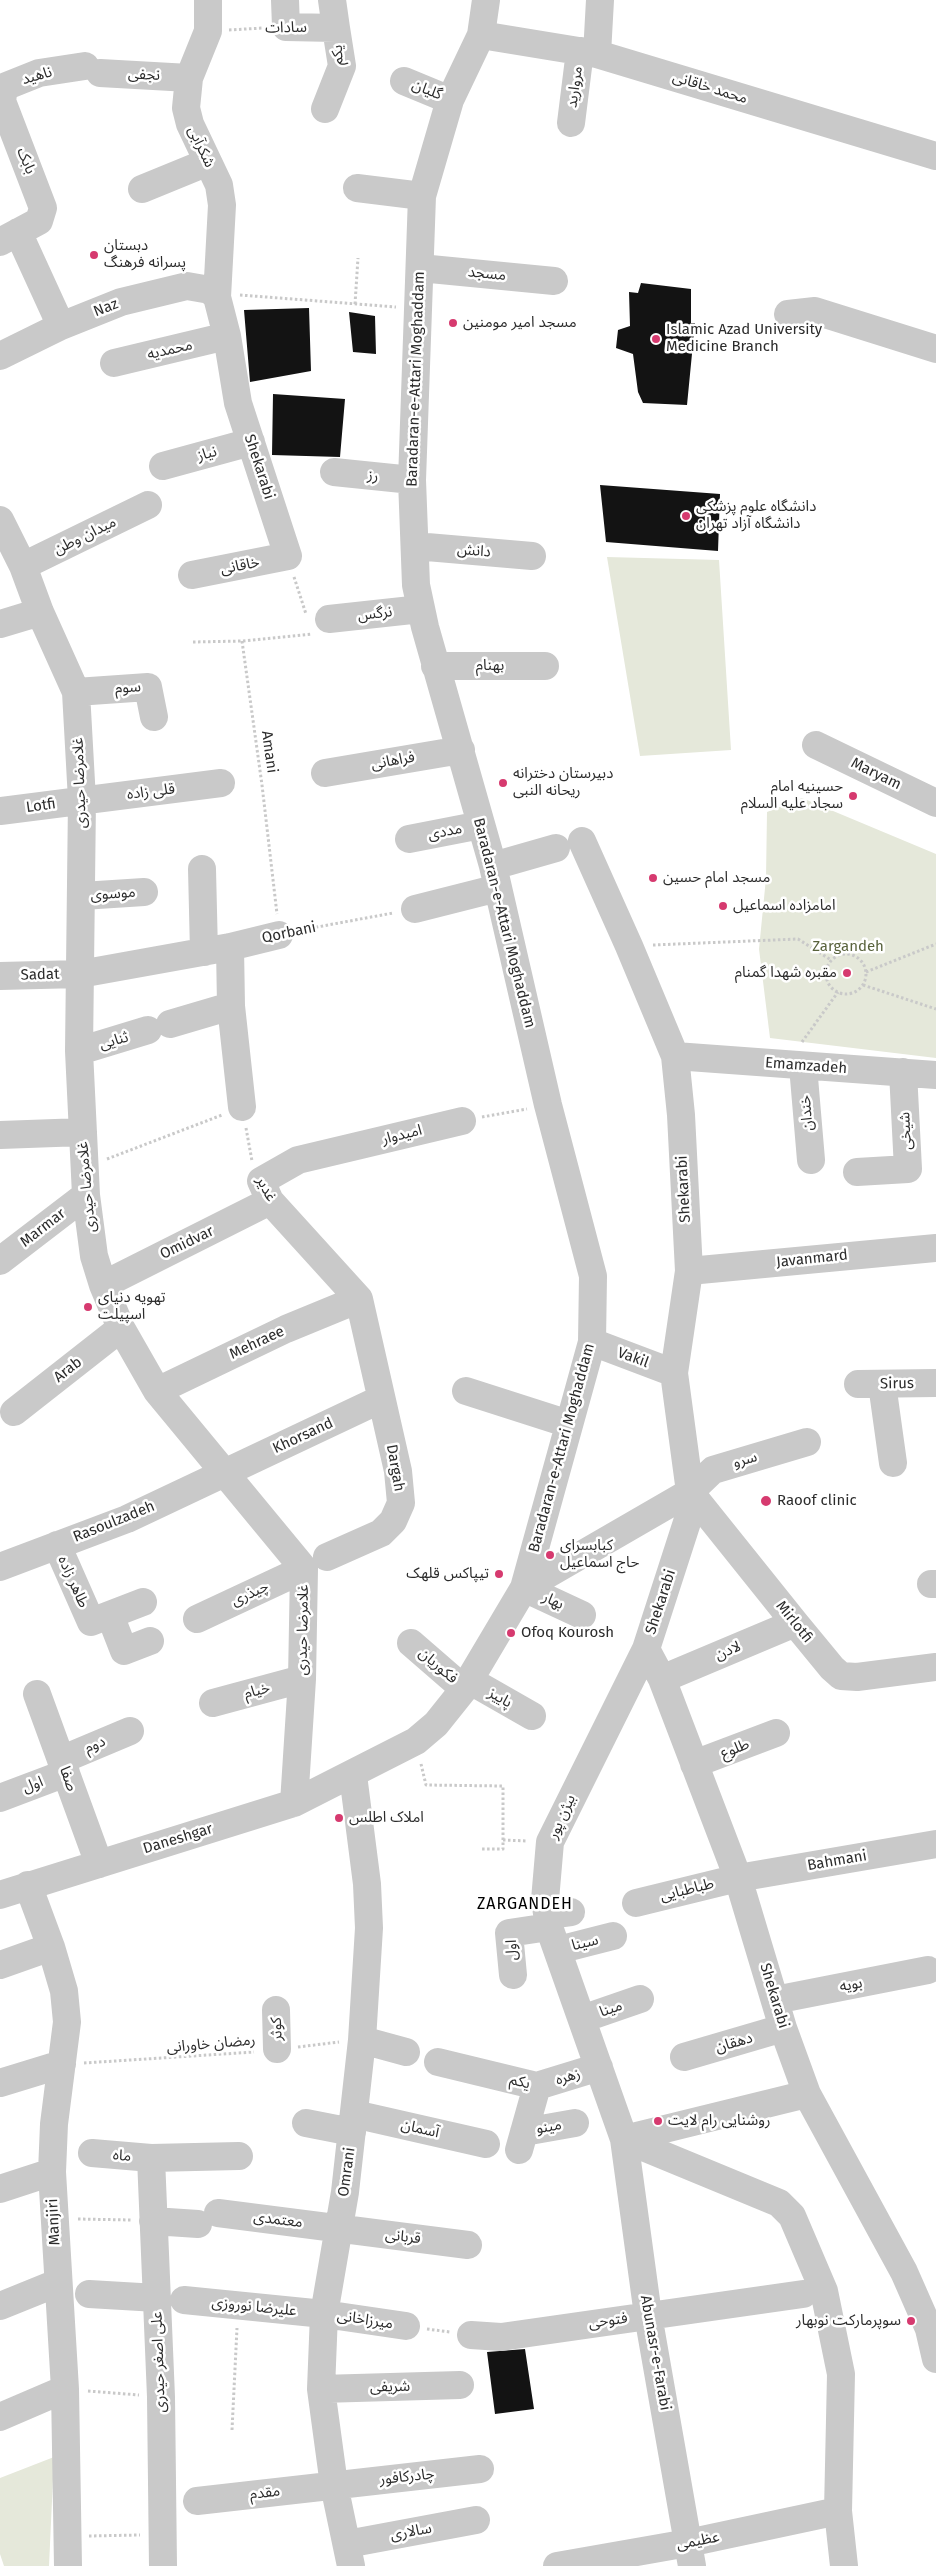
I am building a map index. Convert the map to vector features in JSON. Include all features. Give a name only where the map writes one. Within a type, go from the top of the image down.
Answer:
[{"type":"street","name":"شکرآبی","points":[[208,0],[208,31],[189,78],[186,108],[190,124],[218,185],[222,205],[217,297]]},
{"type":"street","points":[[284,0],[286,27]]},
{"type":"street","points":[[332,0],[336,28]]},
{"type":"street","name":"Baradaran-e-Attari Moghaddam","points":[[353,1775],[416,1741],[436,1724],[466,1684],[524,1588],[592,1342],[593,1276],[548,1105],[495,877],[460,750],[434,666],[416,585],[412,480],[422,196],[450,100],[481,35],[486,0]]},
{"type":"street","name":"مروارید","points":[[571,123],[600,0]]},
{"type":"street","name":"سادات","points":[[286,27],[336,28]]},
{"type":"street","name":"یکم","points":[[325,109],[342,66],[336,28]]},
{"type":"street","name":"محمد خاقانی","points":[[481,35],[589,53],[936,156]]},
{"type":"street","name":"نجفی","points":[[92,69],[189,78]]},
{"type":"street","name":"ناهید","points":[[9,237],[39,221],[44,208],[2,101],[4,87],[39,73],[92,69]]},
{"type":"street","name":"گلیان","points":[[404,81],[450,100]]},
{"type":"street","points":[[142,189],[208,162]]},
{"type":"street","points":[[357,188],[422,196]]},
{"type":"street","points":[[9,237],[61,326]]},
{"type":"street","name":"مسجد","points":[[420,268],[554,281]]},
{"type":"street","name":"Naz","points":[[0,356],[61,326],[121,302],[187,286],[210,290],[217,297]]},
{"type":"street","name":"Shekarabi","points":[[217,297],[227,336],[238,403],[288,556]]},
{"type":"street","points":[[788,314],[815,311],[936,349]]},
{"type":"street","name":"محمدیه","points":[[114,363],[227,336]]},
{"type":"street","name":"نیاز","points":[[164,466],[251,442]]},
{"type":"street","name":"رز","points":[[334,472],[412,480]]},
{"type":"street","name":"میدان وطن","points":[[23,566],[148,506]]},
{"type":"street","name":"غلامرضا حیدری","points":[[0,520],[23,566],[40,612],[76,692],[82,800],[79,1051],[86,1195],[94,1256],[103,1285],[121,1328],[157,1391],[225,1472],[315,1563],[302,1679],[294,1803]]},
{"type":"street","name":"دانش","points":[[416,546],[532,556]]},
{"type":"street","name":"خاقانی","points":[[192,575],[288,556]]},
{"type":"street","name":"نرگس","points":[[314,624],[421,609]]},
{"type":"street","points":[[0,624],[40,612]]},
{"type":"street","name":"بهنام","points":[[434,666],[545,666]]},
{"type":"street","name":"سوم","points":[[76,692],[148,686],[154,717]]},
{"type":"street","name":"Maryam","points":[[816,745],[936,802]]},
{"type":"street","name":"فراهانی","points":[[325,773],[460,750]]},
{"type":"street","name":"قلی زاده","points":[[82,800],[221,783]]},
{"type":"street","name":"Lotfi","points":[[0,811],[82,800]]},
{"type":"street","name":"مددی","points":[[409,839],[481,825]]},
{"type":"street","name":"Shekarabi","points":[[582,841],[675,1056],[681,1115],[688,1271],[674,1373],[690,1492],[689,1516],[646,1649],[662,1680],[738,1878],[783,2028],[806,2094],[904,2272],[932,2328],[936,2359]]},
{"type":"street","points":[[415,909],[495,877],[556,848]]},
{"type":"street","points":[[202,869],[217,949],[232,1006],[242,1107]]},
{"type":"street","name":"موسوی","points":[[82,896],[144,892]]},
{"type":"street","name":"Qorbani","points":[[80,974],[217,949],[279,935]]},
{"type":"street","name":"Sadat","points":[[0,976],[80,974]]},
{"type":"street","name":"ثنایی","points":[[79,1051],[232,1006]]},
{"type":"street","name":"Emamzadeh","points":[[675,1056],[936,1075]]},
{"type":"street","name":"خندان","points":[[794,1065],[811,1160]]},
{"type":"street","name":"شیخی","points":[[857,1172],[908,1169],[903,1072]]},
{"type":"street","name":"امیدوار","points":[[266,1191],[298,1160],[462,1121]]},
{"type":"street","points":[[0,1135],[83,1132]]},
{"type":"street","name":"Omidvar","points":[[103,1285],[266,1191]]},
{"type":"street","name":"غدیر","points":[[266,1191],[359,1299],[381,1399]]},
{"type":"street","name":"Marmar","points":[[0,1261],[86,1195]]},
{"type":"street","name":"Javanmard","points":[[688,1271],[936,1248]]},
{"type":"street","name":"Mehraee","points":[[157,1391],[286,1329],[359,1299]]},
{"type":"street","name":"Arab","points":[[14,1412],[121,1328]]},
{"type":"street","name":"Vakil","points":[[592,1342],[674,1373]]},
{"type":"street","name":"Sirus","points":[[893,1463],[870,1384],[936,1383]]},
{"type":"street","points":[[466,1391],[569,1424]]},
{"type":"street","name":"Khorsand","points":[[225,1472],[381,1399]]},
{"type":"street","name":"Dargah","points":[[315,1563],[380,1532],[392,1521],[401,1503],[398,1471],[381,1399]]},
{"type":"street","name":"سرو","points":[[690,1492],[713,1470],[807,1442]]},
{"type":"street","name":"Rasoulzadeh","points":[[0,1567],[126,1519],[225,1472]]},
{"type":"street","points":[[524,1588],[690,1492]]},
{"type":"street","name":"Mirlotfi","points":[[690,1492],[794,1623],[841,1676],[857,1677],[936,1667]]},
{"type":"street","name":"طاهر زاده","points":[[57,1545],[91,1622],[143,1602]]},
{"type":"street","name":"چیذری","points":[[197,1619],[315,1563]]},
{"type":"street","name":"بهار","points":[[524,1588],[582,1615]]},
{"type":"street","points":[[110,1615],[124,1651],[150,1641]]},
{"type":"street","name":"لادن","points":[[662,1680],[794,1623]]},
{"type":"street","name":"فکوریان","points":[[411,1643],[466,1684]]},
{"type":"street","name":"بیژن پور","points":[[624,2139],[582,2019],[557,1926],[545,1900],[550,1842],[646,1649]]},
{"type":"street","name":"خیام","points":[[213,1703],[302,1679]]},
{"type":"street","name":"پاییز","points":[[466,1684],[532,1716]]},
{"type":"street","name":"صفا","points":[[37,1694],[99,1864]]},
{"type":"street","name":"دوم","points":[[63,1766],[130,1731]]},
{"type":"street","name":"طلوع","points":[[694,1764],[776,1733]]},
{"type":"street","name":"اول","points":[[0,1798],[63,1766]]},
{"type":"street","name":"Daneshgar","points":[[0,1895],[294,1803],[353,1775]]},
{"type":"street","name":"Omrani","points":[[349,2555],[334,2485],[321,2389],[324,2314],[353,2123],[362,2040],[369,1928],[367,1884],[353,1775]]},
{"type":"street","name":"Bahmani","points":[[738,1878],[936,1844]]},
{"type":"street","name":"طباطبایی","points":[[636,1903],[738,1878]]},
{"type":"street","name":"Manjiri","points":[[28,1885],[51,1947],[64,1991],[67,2022],[54,2124],[52,2172],[57,2282],[65,2389],[68,2566]]},
{"type":"street","name":"سینا","points":[[557,1926],[613,1936]]},
{"type":"street","name":"اول","points":[[513,1975],[509,1933],[557,1926]]},
{"type":"street","points":[[0,1965],[51,1947]]},
{"type":"street","name":"بویه","points":[[775,2000],[928,1970]]},
{"type":"street","name":"مینا","points":[[582,2019],[640,1999]]},
{"type":"street","name":"کوثر","points":[[276,2010],[277,2049]]},
{"type":"street","name":"دهقان","points":[[684,2057],[783,2028]]},
{"type":"street","points":[[362,2040],[406,2052]]},
{"type":"street","name":"یکم","points":[[438,2062],[537,2086],[522,2141]]},
{"type":"street","points":[[0,2083],[62,2064]]},
{"type":"street","name":"زهره","points":[[537,2086],[599,2068]]},
{"type":"street","points":[[624,2139],[806,2094]]},
{"type":"street","points":[[306,2123],[353,2123]]},
{"type":"street","name":"آسمان","points":[[353,2123],[486,2144]]},
{"type":"street","name":"مینو","points":[[522,2141],[575,2123]]},
{"type":"street","points":[[624,2139],[779,2204],[792,2216],[814,2293],[841,2374],[838,2511],[844,2566]]},
{"type":"street","name":"Abunasr-e-Farabi","points":[[624,2139],[648,2315],[690,2555]]},
{"type":"street","name":"ماه","points":[[92,2153],[151,2158]]},
{"type":"street","points":[[151,2158],[239,2156]]},
{"type":"street","name":"علی اصغر حیدری","points":[[151,2158],[161,2397],[161,2534],[163,2566]]},
{"type":"street","points":[[0,2189],[52,2172]]},
{"type":"street","name":"معتمدی","points":[[153,2221],[208,2218],[338,2228]]},
{"type":"street","name":"قربانی","points":[[338,2228],[468,2245]]},
{"type":"street","points":[[0,2306],[57,2282]]},
{"type":"street","name":"فتوحی","points":[[472,2335],[500,2337],[814,2293]]},
{"type":"street","points":[[89,2294],[157,2298]]},
{"type":"street","name":"علیرضا نوروزی","points":[[184,2300],[324,2314]]},
{"type":"street","name":"میرزاخانی","points":[[324,2314],[406,2326]]},
{"type":"street","name":"شریفی","points":[[321,2389],[460,2385]]},
{"type":"street","points":[[0,2417],[65,2389]]},
{"type":"street","name":"چادرکافور","points":[[334,2485],[480,2468]]},
{"type":"street","name":"مقدم","points":[[197,2501],[334,2485]]},
{"type":"street","name":"عظیمی","points":[[557,2566],[690,2555],[838,2511]]},
{"type":"street","name":"سالاری","points":[[349,2555],[476,2520]]},
{"type":"path","name":"سادات","points":[[208,31],[286,27]]},
{"type":"path","points":[[355,304],[358,258]]},
{"type":"path","points":[[217,297],[235,294],[418,308]]},
{"type":"path","points":[[193,642],[242,642],[314,624],[288,556]]},
{"type":"path","name":"Amani","points":[[242,642],[262,785],[279,935]]},
{"type":"path","name":"Qorbani","points":[[279,935],[415,909]]},
{"type":"path","points":[[629,946],[798,939],[831,960]]},
{"type":"path","points":[[866,972],[936,944]]},
{"type":"path","points":[[842,954],[849,954],[861,960],[866,972],[863,985],[852,993],[838,992],[833,989],[826,978],[826,972],[831,960],[842,954]]},
{"type":"path","points":[[863,985],[936,1010]]},
{"type":"path","points":[[794,1065],[838,992]]},
{"type":"path","points":[[462,1121],[548,1105]]},
{"type":"path","points":[[85,1168],[242,1107]]},
{"type":"path","name":"غدیر","points":[[242,1107],[252,1161],[266,1191]]},
{"type":"path","points":[[426,1785],[503,1786],[503,1849],[482,1849]]},
{"type":"path","name":"رمضان خاورانی","points":[[62,2064],[157,2060],[362,2040]]},
{"type":"path","points":[[54,2218],[153,2221]]},
{"type":"path","points":[[232,2430],[238,2305]]},
{"type":"path","points":[[406,2326],[472,2335]]},
{"type":"path","points":[[65,2389],[161,2397]]},
{"type":"path","points":[[68,2536],[161,2534]]},
{"type":"green space","points":[[607,557],[719,560],[731,750],[640,756]]},
{"type":"green space","name":"Zargandeh","points":[[802,798],[936,854],[936,1058],[770,1038],[759,949],[766,878],[767,812]]},
{"type":"green space","points":[[54,2457],[49,2566],[4,2566],[0,2554],[0,2478]]},
{"type":"building","name":"Islamic Azad University Medicine Branch","points":[[641,283],[691,289],[691,323],[695,323],[687,405],[643,403],[638,392],[633,354],[616,348],[618,330],[630,326],[629,292],[638,293]]},
{"type":"building","points":[[309,308],[311,371],[250,382],[244,310]]},
{"type":"building","points":[[349,312],[375,316],[376,354],[353,352]]},
{"type":"building","points":[[273,394],[345,399],[340,457],[272,455]]},
{"type":"building","points":[[600,485],[720,494],[718,551],[606,542]]},
{"type":"building","points":[[525,2349],[534,2409],[495,2414],[487,2352]]},
{"type":"place","name":"دبستان پسرانه فرهنگ","points":[[94,255]]},
{"type":"place","name":"مسجد امیر مومنین","points":[[453,323]]},
{"type":"place","name":"Islamic Azad University Medicine Branch","points":[[656,339]]},
{"type":"place","name":"دانشگاه علوم پزشکی دانشگاه آزاد تهران","points":[[686,516]]},
{"type":"place","name":"دبیرستان دخترانه ریحانه النبی","points":[[503,783]]},
{"type":"place","name":"حسینیه امام سجاد علیه السلام","points":[[853,796]]},
{"type":"place","name":"مسجد امام حسین","points":[[653,878]]},
{"type":"place","name":"امامزاده اسماعیل","points":[[723,906]]},
{"type":"place","name":"مقبره شهدا گمنام","points":[[847,973]]},
{"type":"place","name":"تهویه دنیای اسپیلت","points":[[88,1307]]},
{"type":"place","name":"Raoof clinic","points":[[766,1501]]},
{"type":"place","name":"کبابسرای حاج اسماعیل","points":[[550,1555]]},
{"type":"place","name":"تیپاکس قلهک","points":[[499,1574]]},
{"type":"place","name":"Ofoq Kourosh","points":[[511,1633]]},
{"type":"place","name":"املاک اطلس","points":[[339,1818]]},
{"type":"place","name":"روشنایی رام لایت","points":[[658,2121]]},
{"type":"place","name":"سوپرمارکت نوبهار","points":[[911,2321]]},
{"type":"district","name":"ZARGANDEH","points":[[525,1905]]}]
